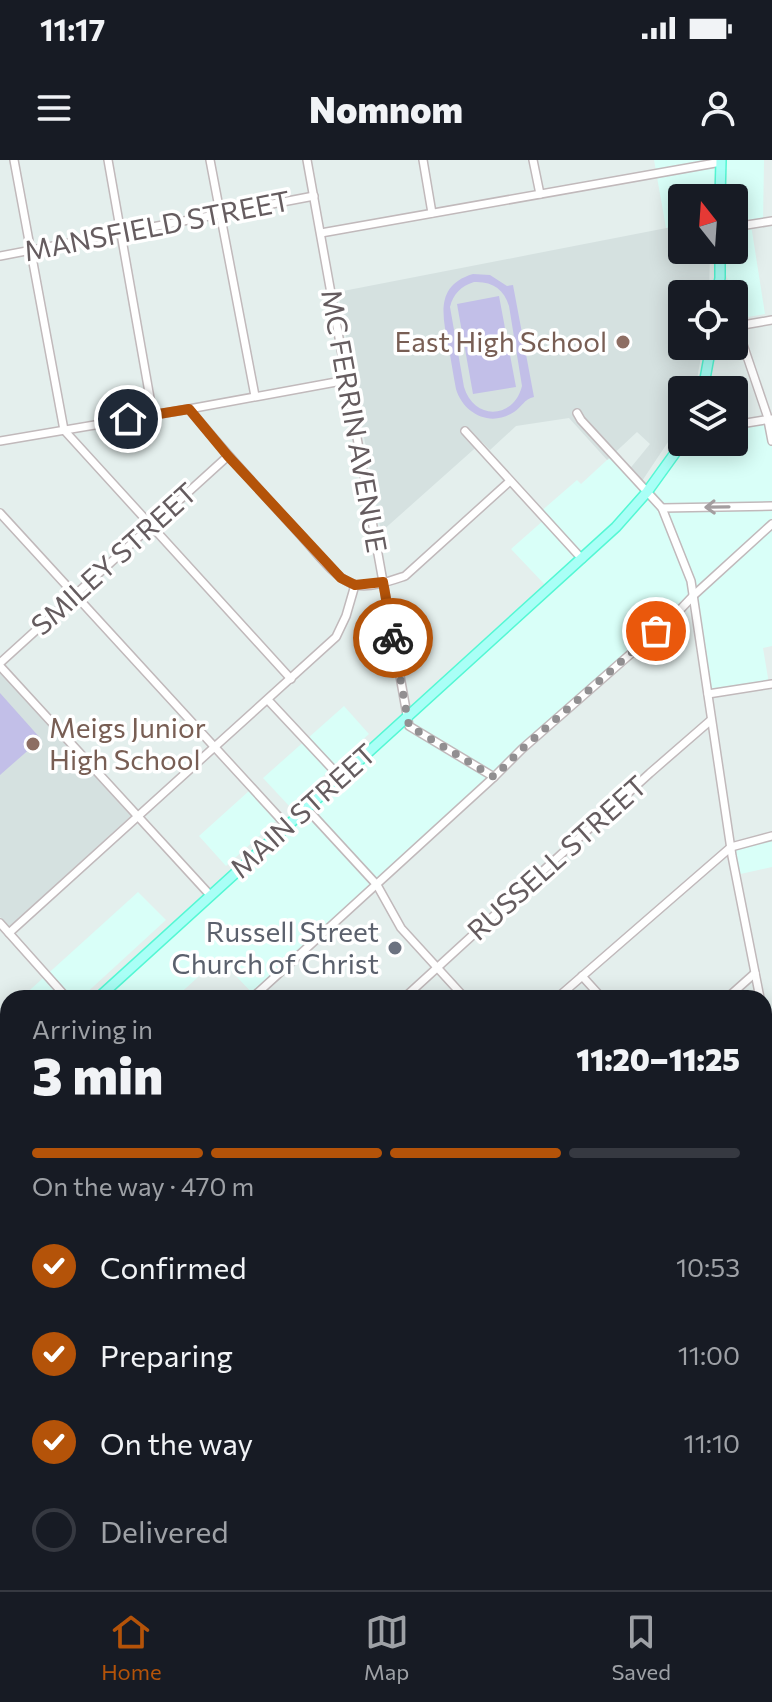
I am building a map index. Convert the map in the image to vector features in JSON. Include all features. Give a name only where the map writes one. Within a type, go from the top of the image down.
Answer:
[{"type":"main road","points":[[720,184],[721,161]]},
{"type":"main road","points":[[720,264],[720,278]]},
{"type":"main road","name":"MAIN STREET","points":[[107,990],[582,559],[618,525],[673,456]]},
{"type":"street","points":[[14,160],[64,430],[291,679]]},
{"type":"street","points":[[108,160],[153,415]]},
{"type":"street","points":[[210,160],[255,396]]},
{"type":"street","name":"MC FERRIN AVENUE","points":[[307,160],[408,716]]},
{"type":"street","points":[[423,160],[432,213]]},
{"type":"street","points":[[533,160],[540,194]]},
{"type":"street","name":"MANSFIELD STREET","points":[[321,233],[721,161]]},
{"type":"street","name":"MANSFIELD STREET","points":[[0,256],[314,196]]},
{"type":"street","points":[[748,225],[772,221]]},
{"type":"street","points":[[748,324],[772,320]]},
{"type":"street","points":[[748,358],[770,419],[772,441]]},
{"type":"street","points":[[0,441],[347,380]]},
{"type":"street","points":[[189,409],[228,456],[341,578],[355,585],[405,576],[510,481]]},
{"type":"street","points":[[577,413],[662,508],[691,581],[731,847],[758,990]]},
{"type":"street","points":[[748,423],[770,419]]},
{"type":"street","points":[[465,431],[582,559]]},
{"type":"street","name":"SMILEY STREET","points":[[0,664],[228,456]]},
{"type":"street","points":[[662,508],[772,506]]},
{"type":"street","points":[[0,513],[287,826]]},
{"type":"street","points":[[263,990],[522,749],[675,615],[772,524]]},
{"type":"street","points":[[9,933],[336,637],[355,585]]},
{"type":"street","points":[[0,664],[210,895]]},
{"type":"street","points":[[708,694],[772,684]]},
{"type":"street","points":[[268,700],[341,778]]},
{"type":"street","points":[[408,716],[409,726],[494,777]]},
{"type":"street","name":"RUSSELL STREET","points":[[413,990],[711,720]]},
{"type":"street","points":[[307,809],[377,885],[401,928],[457,990]]},
{"type":"street","points":[[566,990],[731,847],[772,836]]},
{"type":"street","points":[[0,923],[60,990]]},
{"type":"street","points":[[736,990],[755,973]]},
{"type":"street","points":[[582,976],[595,990]]},
{"type":"shaded area","points":[[654,160],[716,160],[714,184],[668,184],[666,228]]},
{"type":"shaded area","points":[[727,160],[764,160],[763,222],[751,225],[765,314],[748,317],[748,280],[728,280],[725,272],[725,264],[748,264],[748,184],[726,184]]},
{"type":"shaded area","points":[[668,228],[668,264],[710,264],[709,280],[668,280],[668,360],[700,360],[698,376],[668,376],[668,442],[640,484],[628,471],[650,444],[637,432],[607,460],[569,418],[516,426],[490,450],[482,442],[381,532],[338,292]]},
{"type":"shaded area","points":[[473,274],[490,275],[507,286],[513,285],[534,397],[505,417],[479,416],[465,405],[456,389],[444,302],[447,293],[461,279]],"holes":[[[480,282],[496,287],[507,300],[522,386],[511,405],[494,412],[476,406],[464,387],[450,307],[461,288]]]},
{"type":"shaded area","points":[[499,296],[516,387],[473,394],[457,304]]},
{"type":"shaded area","points":[[768,420],[772,441],[772,646],[763,648],[769,684],[708,694],[694,596],[262,990],[249,990],[219,958],[184,990],[107,990],[549,589],[511,549],[545,519],[539,513],[577,480],[581,484],[607,460],[615,457],[647,492],[673,456],[748,456],[748,423]]},
{"type":"shaded area","name":"Meigs Junior High School","points":[[0,672],[131,816],[9,927],[0,917]]},
{"type":"shaded area","points":[[0,693],[41,739],[0,775]]},
{"type":"shaded area","points":[[344,706],[369,734],[290,807],[263,778]]},
{"type":"shaded area","points":[[249,791],[276,821],[226,866],[199,836]]},
{"type":"shaded area","points":[[772,836],[772,867],[736,875],[731,847]]},
{"type":"shaded area","points":[[138,892],[166,920],[90,990],[30,990]]},
{"type":"way so far","points":[[393,638],[409,726],[494,777],[656,631]]},
{"type":"place","name":"East High School","points":[[623,342]]},
{"type":"place","name":"Meigs Junior High School","points":[[33,744]]},
{"type":"place","name":"Russell Street Church of Christ","points":[[395,948]]},
{"type":"route","points":[[128,419],[189,409],[228,456],[341,578],[355,585],[383,582],[393,638]]}]
